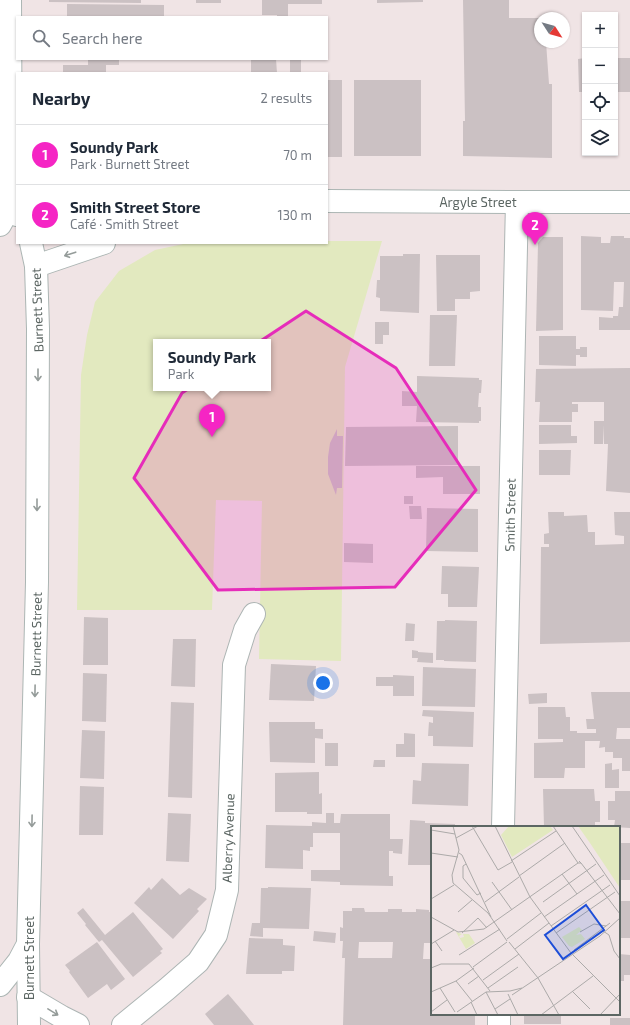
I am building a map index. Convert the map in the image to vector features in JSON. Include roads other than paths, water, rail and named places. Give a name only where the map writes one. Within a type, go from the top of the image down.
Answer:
[{"type":"main road","points":[[0,226],[11,208],[10,0]]},
{"type":"main road","name":"Argyle Street","points":[[328,201],[630,202]]},
{"type":"main road","name":"Smith Street","points":[[503,826],[517,202]]},
{"type":"main road","name":"Burnett Street","points":[[29,1025],[28,944],[37,582],[38,329],[36,266],[31,244]]},
{"type":"main road","points":[[36,266],[101,244]]},
{"type":"main road","name":"Alberry Avenue","points":[[123,1025],[198,962],[216,935],[227,890],[234,665],[245,630],[254,614]]},
{"type":"main road","points":[[0,985],[19,962],[28,944]]},
{"type":"main road","points":[[28,997],[78,1025]]},
{"type":"place","name":"Smith Street Store","points":[[535,245]]},
{"type":"place","name":"Soundy Park","points":[[212,437]]}]
